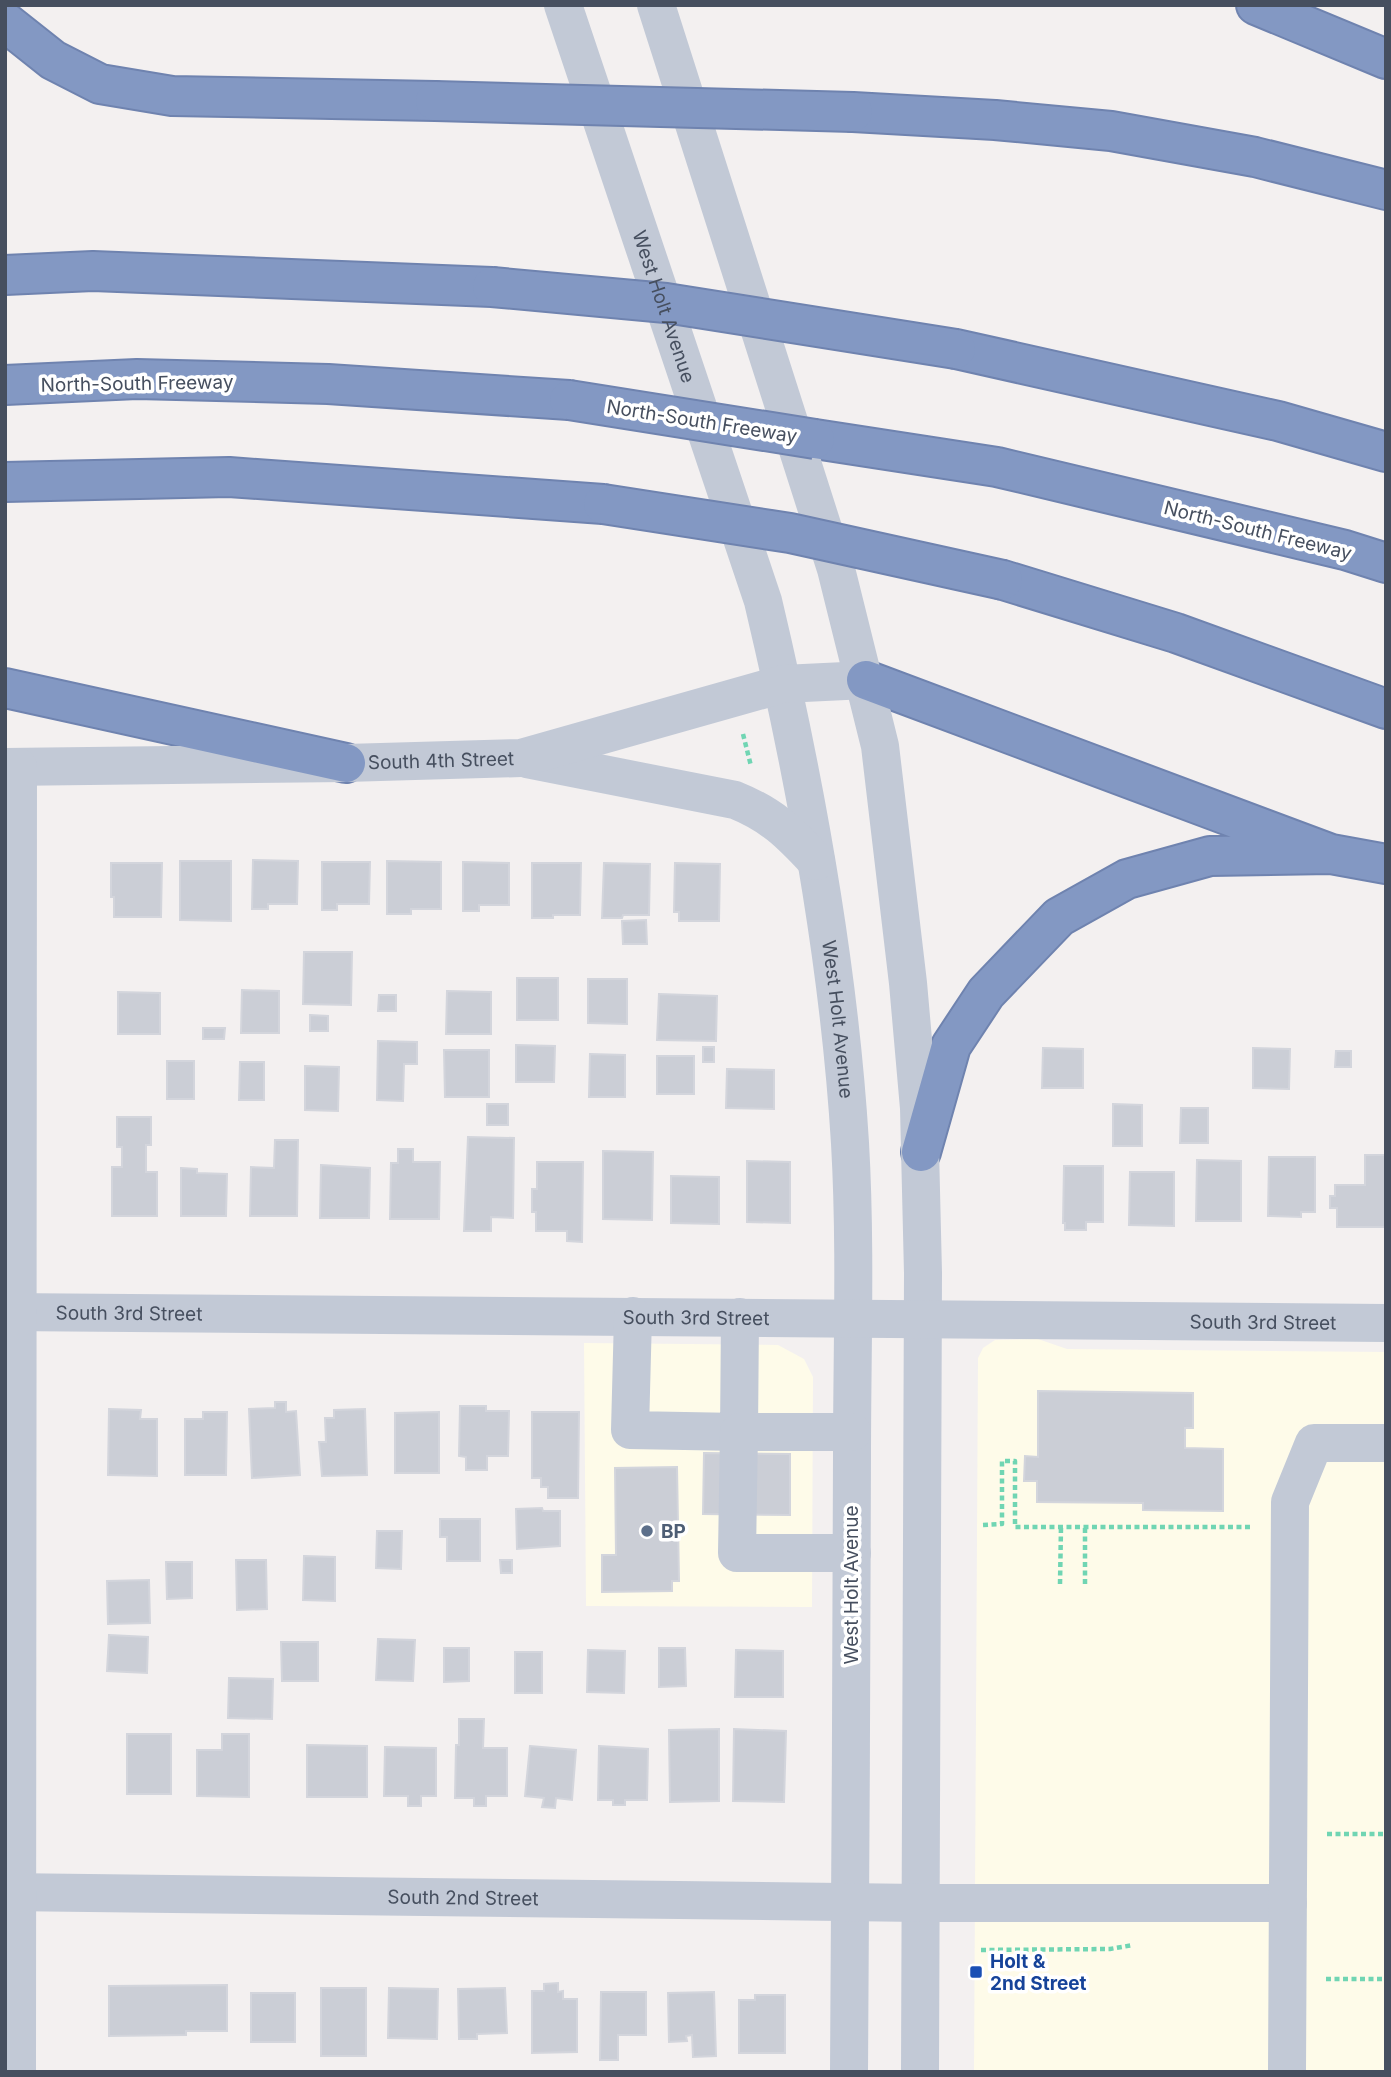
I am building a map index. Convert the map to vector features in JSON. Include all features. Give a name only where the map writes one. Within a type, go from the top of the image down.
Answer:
[{"type":"highway","points":[[1256,5],[1386,59]]},
{"type":"highway","points":[[5,22],[53,60],[100,84],[172,96],[853,112],[995,120],[1111,131],[1255,157],[1386,190]]},
{"type":"highway","points":[[5,275],[93,271],[492,287],[666,303],[956,349],[1278,421],[1386,452]]},
{"type":"highway","name":"North-South Freeway","points":[[5,385],[137,379],[328,384],[569,400],[997,467],[1345,550],[1386,563]]},
{"type":"highway","points":[[5,482],[229,477],[603,504],[790,533],[1003,580],[1176,633],[1386,709]]},
{"type":"highway","points":[[866,680],[1331,854],[1386,864]]},
{"type":"highway","points":[[5,688],[346,763]]},
{"type":"highway","points":[[921,1152],[951,1046],[986,993],[1059,917],[1127,879],[1210,856],[1331,854]]},
{"type":"street","name":"West Holt Avenue","points":[[563,5],[763,601],[783,684],[816,861],[839,1027],[850,1145],[852,1319],[849,2072]]},
{"type":"street","points":[[656,5],[836,569],[866,680],[882,760],[908,983],[921,1152],[923,1319],[920,2072]]},
{"type":"street","name":"South 4th Street","points":[[12,767],[521,758],[783,684],[866,680]]},
{"type":"street","points":[[521,758],[735,800],[753,807],[784,827],[816,861]]},
{"type":"street","points":[[12,767],[11,1892],[17,2072]]},
{"type":"street","name":"South 3rd Street","points":[[11,1312],[1386,1323]]},
{"type":"street","points":[[632,1316],[630,1430],[852,1432]]},
{"type":"street","points":[[740,1317],[737,1553],[852,1553]]},
{"type":"street","points":[[1287,2072],[1290,1502],[1314,1443],[1386,1443]]},
{"type":"street","name":"South 2nd Street","points":[[11,1892],[921,1903],[1288,1903]]},
{"type":"path","points":[[742,730],[752,772]]},
{"type":"path","points":[[983,1525],[1002,1524],[1002,1461],[1015,1461],[1015,1527],[1289,1527]]},
{"type":"path","points":[[1060,1527],[1060,1584]]},
{"type":"path","points":[[1085,1584],[1086,1527]]},
{"type":"path","points":[[1317,1834],[1386,1834]]},
{"type":"path","points":[[981,1950],[1110,1949],[1135,1944]]},
{"type":"path","points":[[1318,1979],[1386,1979]]},
{"type":"shaded area","points":[[1038,1339],[1067,1349],[1386,1352],[1386,2072],[974,2072],[978,1358],[983,1348],[995,1340]]},
{"type":"shaded area","points":[[584,1343],[778,1345],[804,1359],[813,1377],[812,1607],[586,1606]]},
{"type":"building","points":[[253,860],[298,861],[297,904],[268,904],[268,909],[252,909]]},
{"type":"building","points":[[180,861],[231,861],[231,921],[180,920]]},
{"type":"building","points":[[387,861],[441,862],[441,909],[411,909],[411,914],[387,914]]},
{"type":"building","points":[[322,862],[370,862],[369,904],[337,904],[337,910],[322,910]]},
{"type":"building","points":[[463,862],[509,863],[509,905],[479,905],[479,911],[463,911]]},
{"type":"building","points":[[111,863],[162,863],[161,917],[114,917]]},
{"type":"building","points":[[532,863],[581,863],[580,915],[532,918]]},
{"type":"building","points":[[604,863],[650,864],[649,915],[602,918]]},
{"type":"building","points":[[675,863],[720,864],[719,921],[679,921],[679,912],[674,912]]},
{"type":"building","points":[[646,920],[647,944],[623,944],[622,921]]},
{"type":"building","points":[[304,952],[352,952],[351,1005],[303,1004]]},
{"type":"building","points":[[517,978],[558,978],[558,1020],[517,1020]]},
{"type":"building","points":[[588,979],[627,979],[627,1024],[588,1023]]},
{"type":"building","points":[[242,990],[279,991],[279,1033],[241,1033]]},
{"type":"building","points":[[447,991],[491,992],[491,1034],[446,1034]]},
{"type":"building","points":[[118,992],[160,993],[160,1034],[118,1034]]},
{"type":"building","points":[[659,994],[717,996],[716,1041],[657,1040]]},
{"type":"building","points":[[379,995],[396,995],[396,1011],[378,1011]]},
{"type":"building","points":[[310,1015],[328,1016],[328,1031],[310,1031]]},
{"type":"building","points":[[203,1028],[225,1028],[224,1039],[203,1039]]},
{"type":"building","points":[[378,1041],[417,1042],[417,1064],[404,1064],[403,1101],[377,1100]]},
{"type":"building","points":[[516,1045],[555,1046],[554,1082],[516,1082]]},
{"type":"building","points":[[703,1047],[714,1047],[714,1062],[703,1062]]},
{"type":"building","points":[[1043,1048],[1083,1049],[1083,1088],[1042,1088]]},
{"type":"building","points":[[1253,1048],[1290,1049],[1289,1089],[1253,1088]]},
{"type":"building","points":[[444,1050],[489,1050],[489,1097],[445,1097]]},
{"type":"building","points":[[1336,1051],[1351,1051],[1351,1067],[1335,1067]]},
{"type":"building","points":[[590,1054],[625,1055],[625,1097],[589,1097]]},
{"type":"building","points":[[657,1056],[694,1056],[694,1094],[657,1094]]},
{"type":"building","points":[[167,1061],[194,1061],[194,1099],[167,1099]]},
{"type":"building","points":[[240,1062],[264,1062],[264,1100],[239,1100]]},
{"type":"building","points":[[305,1066],[339,1067],[338,1111],[305,1110]]},
{"type":"building","points":[[727,1069],[774,1070],[774,1109],[726,1108]]},
{"type":"building","points":[[487,1104],[508,1104],[508,1125],[487,1125]]},
{"type":"building","points":[[1113,1104],[1142,1105],[1142,1146],[1113,1146]]},
{"type":"building","points":[[1181,1108],[1208,1108],[1208,1143],[1180,1143]]},
{"type":"building","points":[[117,1117],[151,1117],[151,1145],[146,1145],[146,1172],[157,1172],[157,1216],[112,1216],[112,1167],[122,1167],[122,1147],[117,1147]]},
{"type":"building","points":[[468,1137],[514,1138],[513,1218],[491,1217],[491,1231],[464,1231]]},
{"type":"building","points":[[275,1140],[298,1140],[297,1216],[250,1216],[251,1167],[274,1168]]},
{"type":"building","points":[[398,1149],[413,1149],[413,1162],[440,1162],[439,1219],[390,1219],[391,1163],[398,1163]]},
{"type":"building","points":[[603,1151],[653,1152],[652,1220],[603,1219]]},
{"type":"building","points":[[1365,1155],[1386,1155],[1385,1227],[1337,1227],[1337,1208],[1330,1208],[1330,1196],[1335,1196],[1335,1185],[1365,1185]]},
{"type":"building","points":[[1269,1157],[1315,1157],[1315,1212],[1301,1212],[1301,1217],[1268,1216]]},
{"type":"building","points":[[1197,1160],[1241,1161],[1241,1221],[1196,1221]]},
{"type":"building","points":[[747,1161],[790,1162],[790,1223],[747,1222]]},
{"type":"building","points":[[537,1162],[583,1162],[582,1242],[567,1241],[567,1231],[536,1231],[536,1212],[532,1212],[532,1189],[537,1189]]},
{"type":"building","points":[[321,1165],[370,1168],[369,1218],[320,1218]]},
{"type":"building","points":[[1064,1166],[1103,1166],[1103,1222],[1086,1222],[1086,1230],[1065,1230]]},
{"type":"building","points":[[181,1168],[197,1169],[197,1173],[227,1174],[226,1216],[181,1216]]},
{"type":"building","points":[[1130,1172],[1174,1172],[1174,1226],[1129,1225]]},
{"type":"building","points":[[671,1176],[719,1177],[719,1224],[671,1223]]},
{"type":"building","points":[[1038,1391],[1193,1393],[1193,1428],[1185,1428],[1185,1448],[1223,1449],[1223,1511],[1143,1510],[1143,1503],[1037,1502],[1037,1481],[1024,1481],[1025,1456],[1038,1457]]},
{"type":"building","points":[[275,1402],[286,1402],[286,1412],[296,1411],[300,1475],[252,1478],[249,1409],[275,1408]]},
{"type":"building","points":[[460,1406],[486,1406],[486,1411],[509,1411],[508,1456],[487,1456],[487,1470],[466,1470],[466,1457],[459,1456]]},
{"type":"building","points":[[109,1409],[141,1410],[140,1419],[157,1419],[157,1476],[108,1475]]},
{"type":"building","points":[[365,1409],[367,1475],[322,1476],[319,1442],[326,1442],[325,1418],[334,1418],[334,1410]]},
{"type":"building","points":[[203,1412],[227,1412],[226,1475],[185,1475],[185,1419],[203,1419]]},
{"type":"building","points":[[439,1412],[439,1473],[395,1473],[395,1413]]},
{"type":"building","points":[[532,1412],[579,1412],[578,1498],[548,1498],[548,1487],[541,1487],[541,1478],[532,1478]]},
{"type":"building","points":[[704,1453],[790,1454],[790,1515],[703,1514]]},
{"type":"building","points":[[677,1467],[679,1581],[672,1581],[672,1591],[602,1592],[602,1555],[616,1555],[615,1468]]},
{"type":"building","points":[[542,1508],[543,1511],[560,1511],[560,1546],[517,1549],[516,1509]]},
{"type":"building","points":[[440,1519],[480,1519],[480,1561],[447,1561],[447,1537],[440,1537]]},
{"type":"building","points":[[377,1531],[402,1531],[401,1569],[376,1568]]},
{"type":"building","points":[[304,1556],[335,1557],[335,1601],[303,1600]]},
{"type":"building","points":[[236,1560],[266,1560],[267,1609],[237,1610]]},
{"type":"building","points":[[500,1560],[512,1560],[512,1573],[501,1573]]},
{"type":"building","points":[[166,1562],[192,1562],[192,1598],[167,1599]]},
{"type":"building","points":[[149,1580],[150,1623],[108,1624],[107,1581]]},
{"type":"building","points":[[109,1635],[148,1637],[147,1673],[107,1671]]},
{"type":"building","points":[[378,1639],[415,1640],[413,1681],[376,1680]]},
{"type":"building","points":[[281,1642],[318,1642],[318,1681],[282,1681]]},
{"type":"building","points":[[444,1648],[469,1648],[469,1681],[444,1682]]},
{"type":"building","points":[[659,1648],[685,1648],[686,1686],[659,1687]]},
{"type":"building","points":[[588,1650],[625,1651],[624,1693],[587,1692]]},
{"type":"building","points":[[736,1650],[783,1651],[783,1697],[735,1697]]},
{"type":"building","points":[[515,1652],[542,1652],[542,1693],[515,1693]]},
{"type":"building","points":[[229,1678],[273,1679],[272,1719],[228,1718]]},
{"type":"building","points":[[459,1719],[484,1719],[483,1748],[507,1748],[507,1796],[486,1796],[486,1806],[474,1806],[474,1798],[455,1798]]},
{"type":"building","points":[[719,1729],[719,1801],[670,1802],[669,1730]]},
{"type":"building","points":[[734,1729],[786,1731],[784,1802],[733,1801]]},
{"type":"building","points":[[127,1734],[171,1734],[171,1794],[127,1794]]},
{"type":"building","points":[[222,1734],[249,1734],[249,1797],[197,1796],[197,1750],[222,1750]]},
{"type":"building","points":[[307,1745],[367,1746],[367,1797],[307,1797]]},
{"type":"building","points":[[530,1746],[576,1750],[572,1800],[556,1798],[555,1808],[542,1807],[544,1798],[525,1796]]},
{"type":"building","points":[[599,1746],[648,1749],[647,1800],[625,1800],[625,1805],[613,1805],[613,1800],[598,1800]]},
{"type":"building","points":[[385,1747],[436,1748],[436,1796],[421,1796],[421,1806],[408,1806],[408,1796],[384,1796]]},
{"type":"building","points":[[558,1983],[558,1992],[563,1991],[563,1999],[577,1999],[577,2052],[532,2053],[532,1991],[544,1991],[544,1984]]},
{"type":"building","points":[[227,1985],[227,2031],[186,2031],[186,2035],[109,2036],[109,1986]]},
{"type":"building","points":[[321,1988],[366,1988],[366,2056],[321,2056]]},
{"type":"building","points":[[389,1988],[438,1989],[437,2039],[388,2038]]},
{"type":"building","points":[[505,1988],[507,2033],[477,2034],[477,2039],[459,2039],[458,1989]]},
{"type":"building","points":[[601,1992],[646,1992],[646,2035],[618,2035],[618,2060],[600,2060]]},
{"type":"building","points":[[714,1992],[716,2056],[693,2057],[692,2035],[686,2036],[687,2041],[669,2042],[668,1993]]},
{"type":"building","points":[[251,1993],[295,1993],[295,2042],[251,2042]]},
{"type":"building","points":[[755,1995],[785,1995],[785,2053],[739,2053],[739,2000],[755,2000]]},
{"type":"place","name":"BP","points":[[647,1531]]},
{"type":"place","name":"Holt & 2nd Street","points":[[976,1972]]}]
